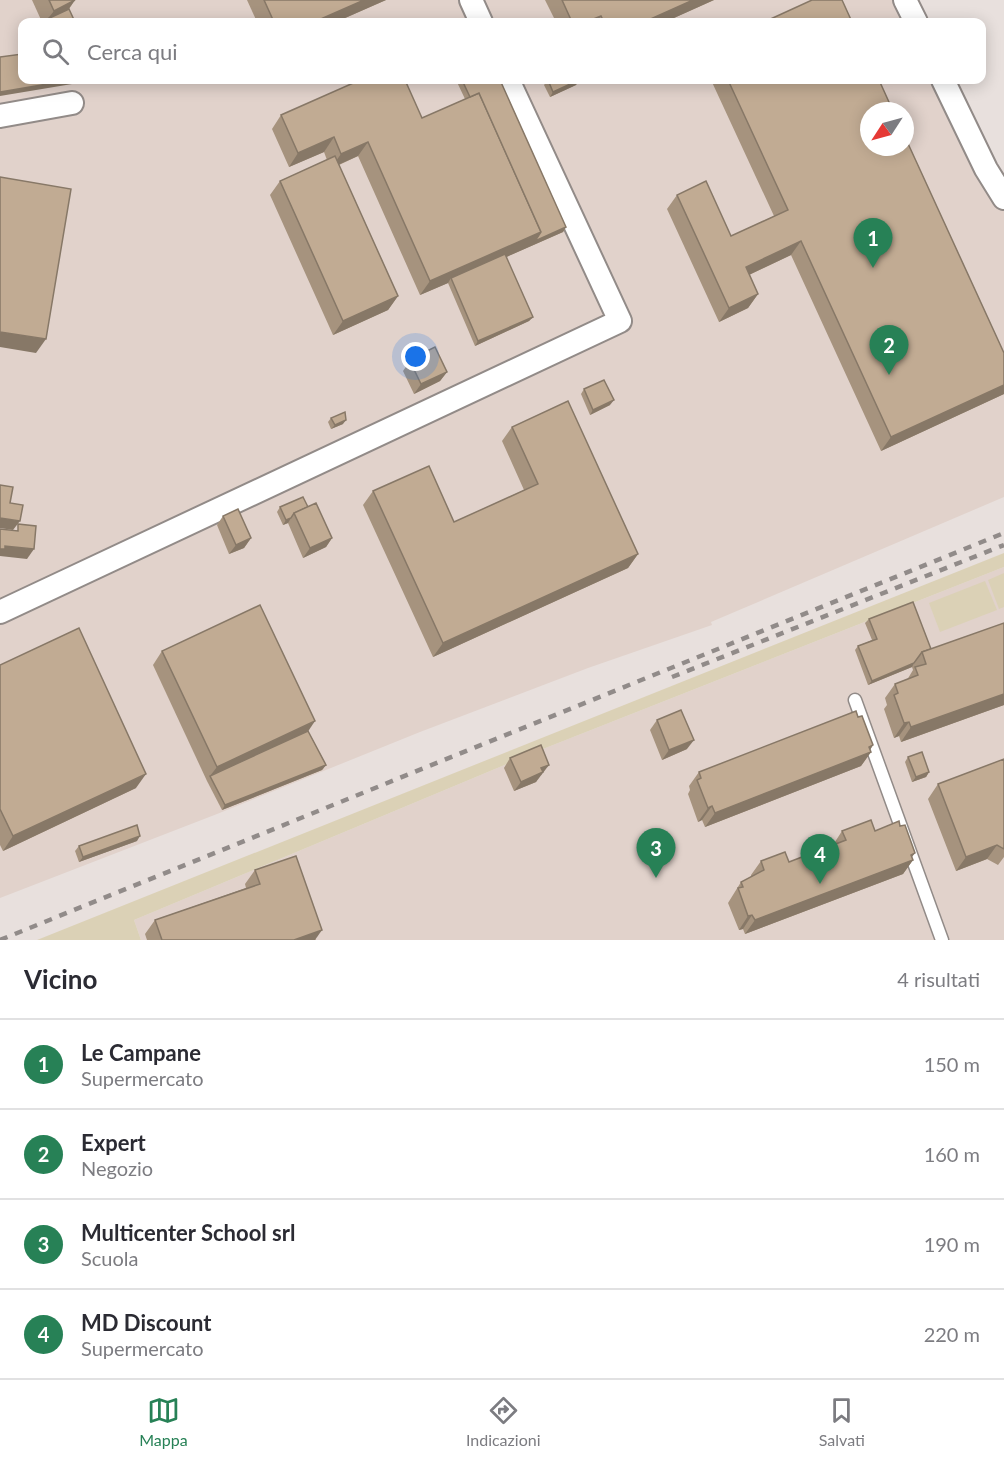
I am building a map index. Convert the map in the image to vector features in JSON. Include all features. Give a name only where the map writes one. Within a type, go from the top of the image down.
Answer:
[{"type":"street","points":[[471,0],[480,18]]},
{"type":"street","points":[[905,0],[914,18]]},
{"type":"street","points":[[0,612],[620,321],[510,84]]},
{"type":"street","points":[[945,84],[986,169],[1004,198]]},
{"type":"street","points":[[0,116],[72,103]]},
{"type":"lane","points":[[855,700],[942,940]]},
{"type":"shaded area","points":[[0,0],[909,0],[917,18],[18,18],[18,84],[948,84],[1004,190],[1004,497],[711,622],[712,625],[588,668],[0,898]]},
{"type":"shaded area","points":[[1004,553],[1004,567],[543,749],[134,920],[141,940],[37,940]]},
{"type":"shaded area","points":[[1004,567],[1004,940],[141,940],[134,920],[543,749]]},
{"type":"shaded area","points":[[1004,573],[1004,607],[999,609],[988,580]]},
{"type":"shaded area","points":[[985,581],[997,610],[940,632],[929,603]]},
{"type":"building","points":[[49,0],[75,0],[54,11]]},
{"type":"building","points":[[264,0],[364,0],[323,18],[272,18]]},
{"type":"building","points":[[562,0],[693,0],[653,18],[602,18],[601,16],[570,18]]},
{"type":"building","points":[[812,0],[842,0],[850,18],[773,18]]},
{"type":"building","points":[[69,9],[73,18],[50,18]]},
{"type":"building","points":[[18,55],[18,84],[47,84],[0,92],[0,57]]},
{"type":"building","points":[[351,84],[407,84],[422,118],[479,93],[541,232],[430,281],[368,142],[341,154],[334,137],[298,153],[281,115]]},
{"type":"building","points":[[464,84],[502,84],[566,227],[535,241],[541,232],[479,93],[470,97]]},
{"type":"building","points":[[550,84],[570,84],[553,92]]},
{"type":"building","points":[[730,84],[881,84],[889,102],[860,102],[860,156],[914,156],[1004,353],[1004,385],[891,437],[801,241],[746,267],[758,294],[729,308],[677,195],[706,181],[731,236],[788,210]]},
{"type":"building","points":[[335,156],[398,296],[343,321],[280,181]]},
{"type":"building","points":[[0,177],[71,189],[46,339],[0,332]]},
{"type":"building","points":[[505,254],[533,317],[478,341],[451,278]]},
{"type":"building","points":[[435,347],[447,372],[421,384],[410,361]]},
{"type":"building","points":[[604,380],[614,400],[593,410],[584,389]]},
{"type":"building","points":[[568,401],[638,554],[443,643],[373,491],[429,466],[454,522],[538,484],[512,427]]},
{"type":"building","points":[[345,412],[346,420],[335,425],[331,418]]},
{"type":"building","points":[[0,485],[13,487],[10,503],[23,505],[20,521],[0,518]]},
{"type":"building","points":[[303,497],[308,507],[294,513],[286,520],[280,507]]},
{"type":"building","points":[[316,503],[332,538],[310,548],[294,513]]},
{"type":"building","points":[[238,509],[251,538],[236,545],[223,516]]},
{"type":"building","points":[[18,524],[36,526],[34,549],[5,546],[5,549],[0,549],[0,529],[18,531]]},
{"type":"building","points":[[913,602],[931,649],[922,652],[914,663],[872,681],[858,646],[877,639],[869,619]]},
{"type":"building","points":[[260,605],[315,721],[217,767],[162,651]]},
{"type":"building","points":[[1004,623],[1004,694],[911,727],[909,722],[904,723],[894,695],[898,693],[895,684],[918,675],[915,667],[926,664],[922,652]]},
{"type":"building","points":[[79,628],[146,774],[13,836],[0,809],[0,665]]},
{"type":"building","points":[[681,710],[694,740],[669,750],[657,720]]},
{"type":"building","points":[[856,711],[858,717],[862,716],[873,745],[869,747],[871,752],[715,813],[712,806],[708,808],[697,780],[701,778],[699,772]]},
{"type":"building","points":[[308,731],[326,765],[225,805],[210,776]]},
{"type":"building","points":[[541,745],[549,765],[541,768],[543,772],[521,782],[510,758]]},
{"type":"building","points":[[922,752],[929,772],[916,777],[908,757]]},
{"type":"building","points":[[1004,759],[1004,849],[997,845],[966,857],[938,784]]},
{"type":"building","points":[[871,820],[875,831],[899,821],[900,826],[905,825],[915,853],[911,855],[913,860],[755,920],[752,915],[748,916],[738,888],[743,887],[741,882],[764,870],[761,861],[785,852],[789,862],[846,840],[842,831]]},
{"type":"building","points":[[137,825],[140,836],[83,857],[79,846]]},
{"type":"building","points":[[296,856],[322,930],[294,940],[162,940],[155,920],[260,884],[255,870]]},
{"type":"railway","points":[[0,940],[1004,533]]},
{"type":"railway","points":[[672,677],[1004,545]]},
{"type":"place","name":"Le Campane","points":[[873,268]]},
{"type":"place","name":"Expert","points":[[889,375]]},
{"type":"place","name":"Multicenter School srl","points":[[656,878]]},
{"type":"place","name":"MD Discount","points":[[820,884]]}]
